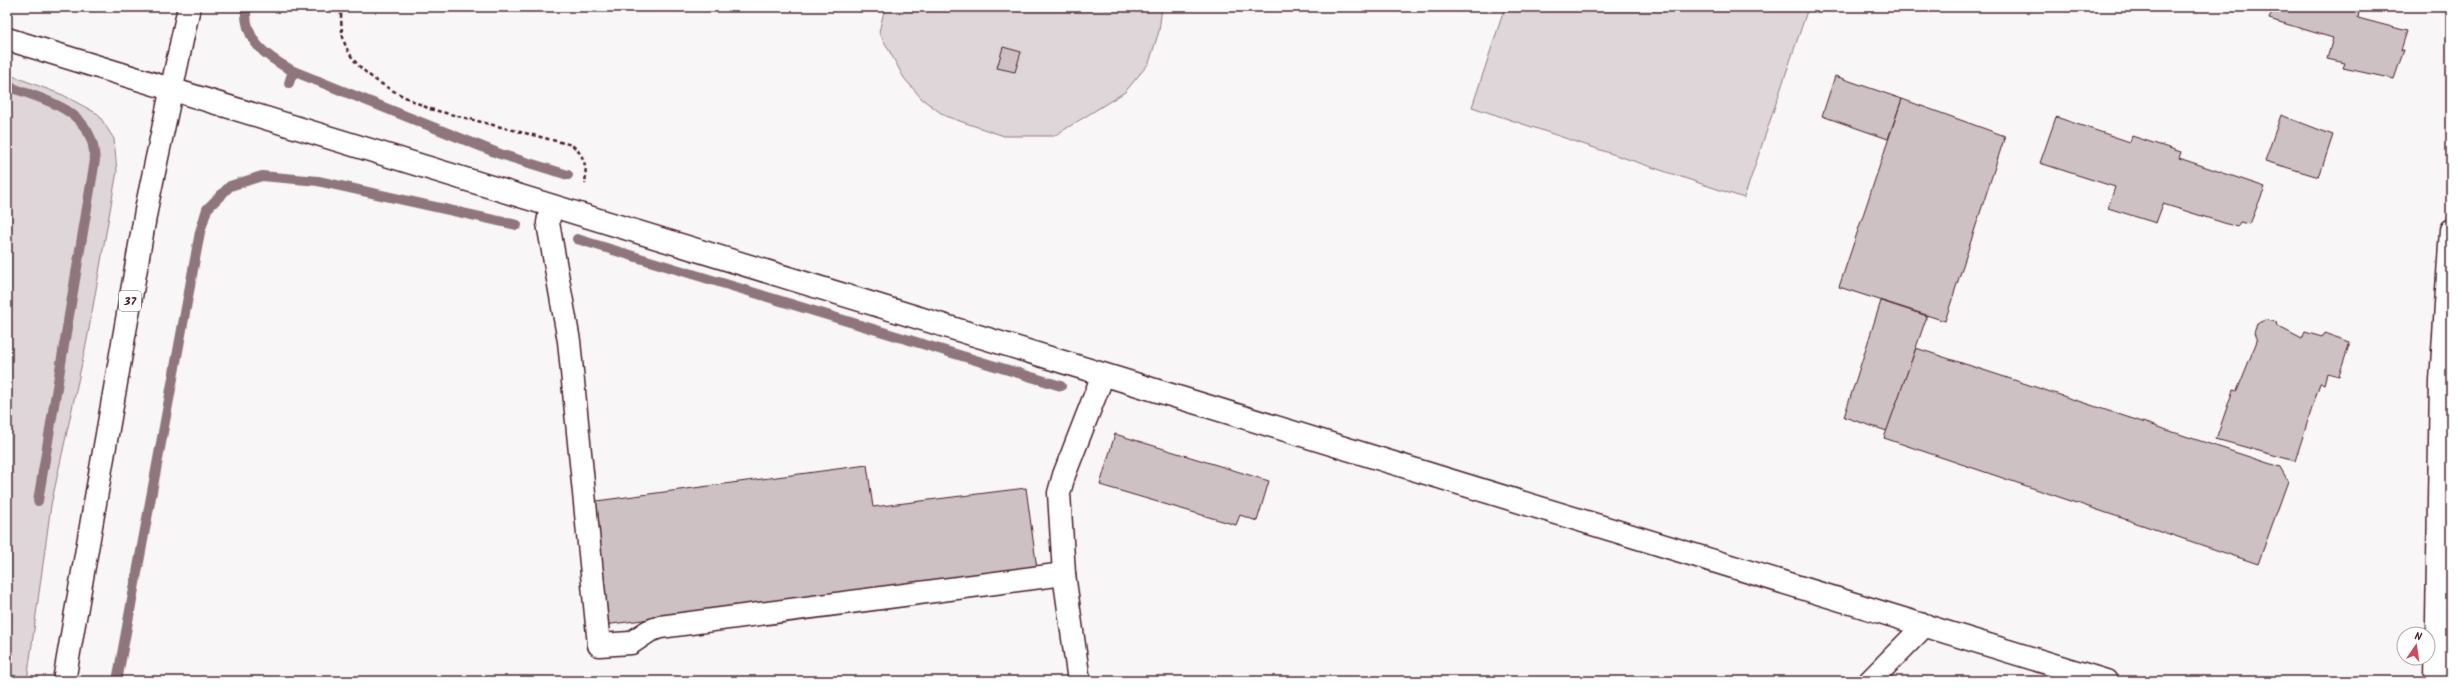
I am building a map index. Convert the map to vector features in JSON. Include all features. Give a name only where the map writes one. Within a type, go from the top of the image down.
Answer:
[{"type":"street","name":"37","points":[[64,681],[146,213],[189,7]]},
{"type":"street","points":[[7,39],[2106,681]]},
{"type":"street","points":[[551,206],[548,223],[569,341],[599,645],[631,643],[649,631],[660,627],[1064,574]]},
{"type":"street","points":[[2436,681],[2446,446],[2444,312],[2451,230]]},
{"type":"street","points":[[1079,681],[1064,574],[1059,494],[1064,475],[1103,374]]},
{"type":"street","points":[[1870,681],[1924,625]]},
{"type":"path","points":[[341,7],[345,44],[351,56],[375,78],[391,89],[430,108],[557,140],[572,145],[582,153],[586,164],[585,182],[579,214]]},
{"type":"shaded area","points":[[885,7],[1162,7],[1159,31],[1149,63],[1125,92],[1054,136],[1004,136],[945,116],[922,99],[904,78],[879,32]]},
{"type":"shaded area","points":[[1505,7],[1794,7],[1807,11],[1744,198],[1472,107]]},
{"type":"shaded area","points":[[7,74],[63,95],[98,114],[114,139],[117,171],[87,340],[51,505],[27,681],[7,681]]},
{"type":"building","points":[[2274,7],[2360,7],[2358,18],[2407,31],[2401,50],[2404,50],[2394,79],[2343,68],[2345,63],[2327,59],[2333,38],[2269,19]]},
{"type":"building","points":[[1003,47],[1021,52],[1015,72],[997,68]]},
{"type":"building","points":[[1835,76],[1902,99],[1888,139],[1822,116]]},
{"type":"building","points":[[1902,99],[2005,136],[1945,321],[1839,287]]},
{"type":"building","points":[[2281,115],[2333,135],[2319,177],[2265,161]]},
{"type":"building","points":[[2056,117],[2130,142],[2132,136],[2181,152],[2179,158],[2265,187],[2250,224],[2240,222],[2237,227],[2163,204],[2156,223],[2108,208],[2115,187],[2040,163]]},
{"type":"building","points":[[1881,301],[1927,316],[1887,431],[1844,417]]},
{"type":"building","points":[[2266,320],[2276,322],[2277,326],[2302,339],[2305,332],[2322,337],[2324,333],[2350,342],[2339,376],[2327,373],[2324,384],[2320,383],[2295,461],[2216,439],[2233,390],[2237,391],[2257,341],[2254,333],[2257,324]]},
{"type":"building","points":[[1916,348],[2280,467],[2288,481],[2258,564],[1884,438]]},
{"type":"building","points":[[1115,434],[1269,481],[1257,521],[1240,515],[1236,525],[1100,485]]},
{"type":"building","points":[[867,465],[873,507],[1026,488],[1037,569],[604,625],[589,502]]},
{"type":"waterway","points":[[246,7],[246,19],[249,29],[258,46],[265,53],[293,71],[500,154],[568,175]]},
{"type":"waterway","points":[[289,83],[293,71]]},
{"type":"waterway","points":[[7,86],[55,104],[77,118],[91,139],[95,160],[38,501]]},
{"type":"waterway","points":[[117,681],[200,232],[207,209],[230,186],[262,176],[318,181],[517,225]]},
{"type":"waterway","points":[[577,239],[1061,386]]}]
